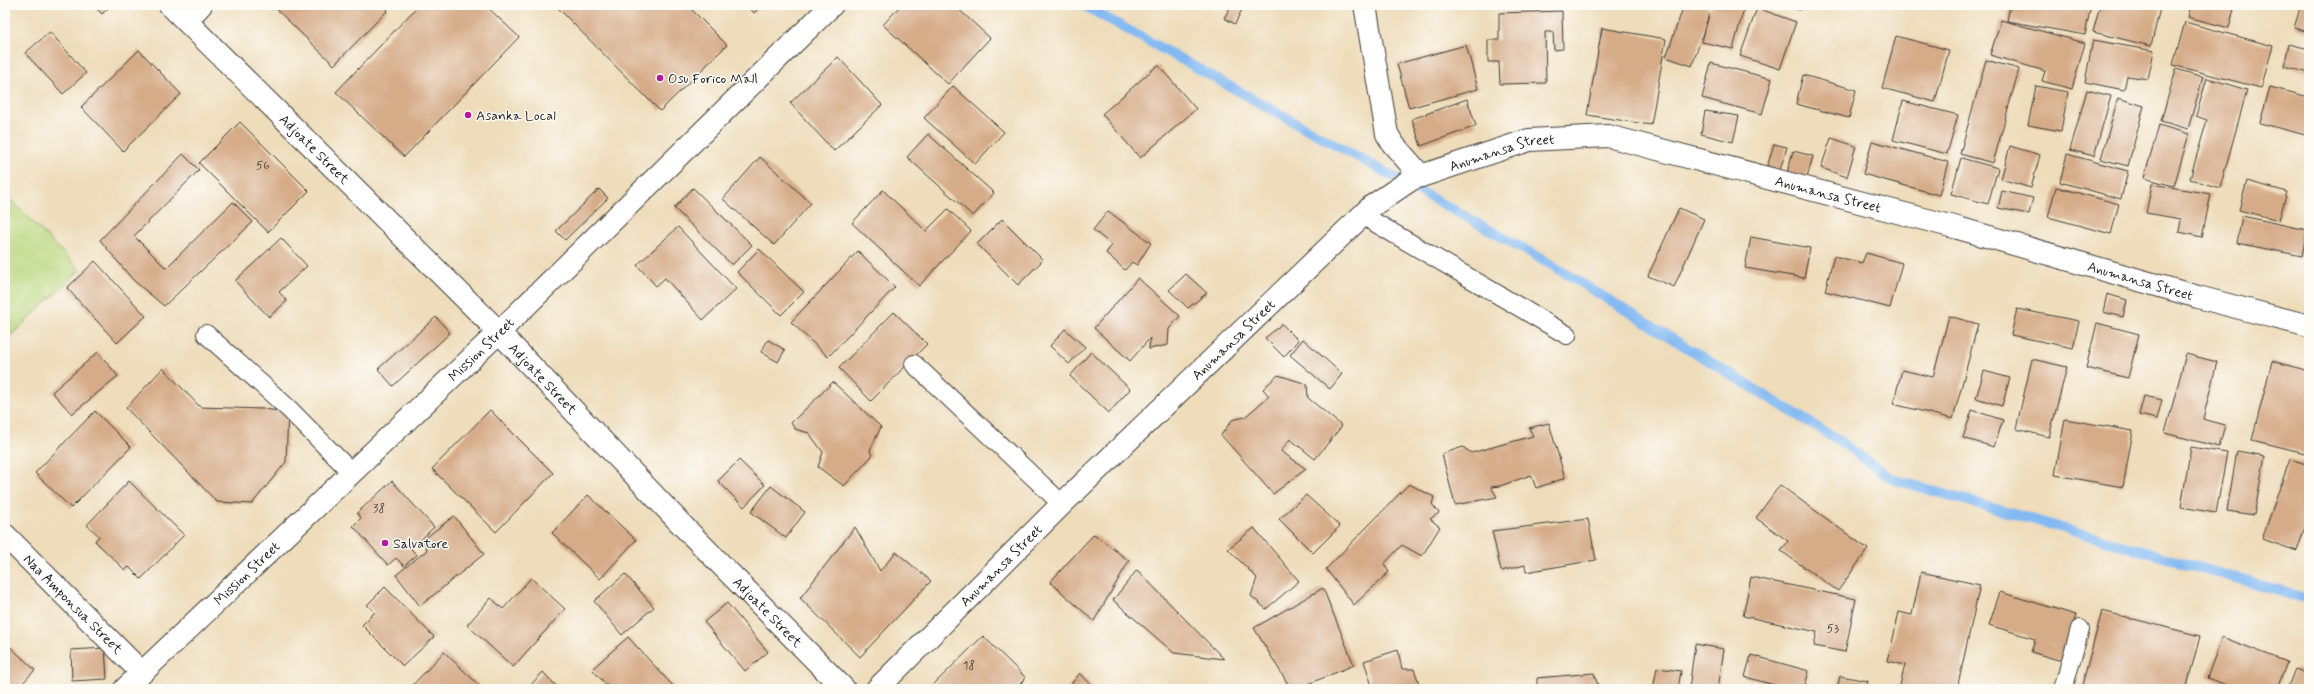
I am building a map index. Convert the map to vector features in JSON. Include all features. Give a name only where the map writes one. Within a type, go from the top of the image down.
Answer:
[{"type":"street","name":"Adjoate Street","points":[[170,5],[499,332],[682,526],[844,689]]},
{"type":"street","points":[[186,21],[201,5]]},
{"type":"street","name":"Mission Street","points":[[125,689],[141,672],[499,332],[832,5]]},
{"type":"street","points":[[1365,5],[1387,134],[1417,178]]},
{"type":"street","name":"Anumansa Street","points":[[877,689],[1062,504],[1367,210],[1417,178],[1529,140],[1608,136],[1958,228],[2198,297],[2309,326]]},
{"type":"street","name":"Naa Amponsua Street","points":[[5,535],[141,672]]},
{"type":"lane","points":[[1367,210],[1567,335]]},
{"type":"lane","points":[[206,334],[289,409],[352,473]]},
{"type":"lane","points":[[914,364],[1062,504]]},
{"type":"lane","points":[[2063,689],[2080,629]]},
{"type":"green space","points":[[5,194],[80,270],[5,341]]},
{"type":"building","points":[[93,5],[111,5],[102,14]]},
{"type":"building","points":[[272,5],[383,5],[388,10],[334,65]]},
{"type":"building","points":[[419,5],[485,5],[519,37],[404,157],[336,92]]},
{"type":"building","name":"Osu Forico Mall","points":[[555,5],[687,5],[727,45],[660,111]]},
{"type":"building","points":[[747,5],[762,5],[754,13]]},
{"type":"building","points":[[901,5],[954,5],[990,38],[948,84],[883,25]]},
{"type":"building","points":[[1232,5],[1244,5],[1235,24],[1224,18]]},
{"type":"building","points":[[1684,5],[1702,5],[1712,8],[1712,5],[1745,5],[1733,49],[1702,42],[1709,15],[1692,66],[1666,57]]},
{"type":"building","points":[[1784,5],[1802,5],[1800,10]]},
{"type":"building","points":[[1888,5],[1897,5],[1896,8]]},
{"type":"building","points":[[2010,5],[2091,5],[2085,35],[2007,21]]},
{"type":"building","points":[[2100,5],[2144,5],[2160,8],[2151,46],[2093,32]]},
{"type":"building","points":[[2191,5],[2235,5],[2229,28],[2188,17]]},
{"type":"building","points":[[2301,5],[2309,5],[2309,32],[2294,28]]},
{"type":"building","points":[[1757,8],[1796,22],[1780,69],[1740,56]]},
{"type":"building","points":[[1562,11],[1563,49],[1554,50],[1553,32],[1545,32],[1546,83],[1500,84],[1499,62],[1488,62],[1488,40],[1499,40],[1499,13]]},
{"type":"building","points":[[2001,20],[2085,43],[2072,89],[2042,81],[2045,71],[1990,55]]},
{"type":"building","points":[[2185,22],[2273,46],[2261,88],[2173,65]]},
{"type":"building","points":[[1602,28],[1666,39],[1651,125],[1587,115]]},
{"type":"building","points":[[50,32],[86,73],[63,94],[25,53]]},
{"type":"building","points":[[1896,36],[1949,50],[1935,102],[1882,88]]},
{"type":"building","points":[[2093,40],[2154,51],[2148,79],[2127,76],[2124,90],[2085,82]]},
{"type":"building","points":[[2289,44],[2309,49],[2309,73],[2284,66]]},
{"type":"building","points":[[1466,45],[1478,89],[1409,108],[1397,64]]},
{"type":"building","points":[[139,50],[181,94],[123,151],[81,107]]},
{"type":"building","points":[[838,57],[882,105],[834,151],[790,103]]},
{"type":"building","points":[[1986,60],[2019,69],[1993,163],[1960,154]]},
{"type":"building","points":[[1711,63],[1772,79],[1762,114],[1702,98]]},
{"type":"building","points":[[1158,65],[1196,109],[1140,158],[1102,114]]},
{"type":"building","points":[[2176,69],[2203,77],[2188,129],[2161,121]]},
{"type":"building","points":[[1803,75],[1856,90],[1849,118],[1796,104]]},
{"type":"building","points":[[2207,78],[2247,90],[2220,188],[2190,179],[2207,120],[2196,116]]},
{"type":"building","points":[[953,86],[1004,132],[975,164],[924,118]]},
{"type":"building","points":[[2036,86],[2068,92],[2061,131],[2028,125]]},
{"type":"building","points":[[2270,87],[2309,97],[2309,136],[2260,123]]},
{"type":"building","points":[[2087,90],[2111,96],[2094,156],[2070,150]]},
{"type":"building","points":[[2118,98],[2144,106],[2128,166],[2101,159]]},
{"type":"building","points":[[1467,99],[1476,126],[1421,146],[1412,119]]},
{"type":"building","points":[[1903,101],[1958,115],[1947,154],[1893,140]]},
{"type":"building","points":[[1705,111],[1739,116],[1733,142],[1701,134]]},
{"type":"building","points":[[240,122],[309,191],[268,232],[199,163]]},
{"type":"building","points":[[2159,125],[2189,134],[2174,186],[2144,178]]},
{"type":"building","points":[[928,134],[994,193],[973,216],[907,157]]},
{"type":"building","points":[[1831,138],[1856,146],[1847,177],[1821,168]]},
{"type":"building","points":[[1872,141],[1948,162],[1939,195],[1863,174]]},
{"type":"building","points":[[1774,144],[1787,147],[1780,170],[1767,167]]},
{"type":"building","points":[[2010,146],[2040,155],[2031,188],[2001,179]]},
{"type":"building","points":[[1793,151],[1813,156],[1807,178],[1787,173]]},
{"type":"building","points":[[183,154],[199,170],[134,236],[166,268],[233,202],[253,222],[164,306],[133,280],[100,240]]},
{"type":"building","points":[[2067,154],[2128,171],[2121,199],[2060,182]]},
{"type":"building","points":[[760,157],[811,203],[774,245],[723,199]]},
{"type":"building","points":[[1961,158],[1998,168],[1988,204],[1951,194]]},
{"type":"building","points":[[2247,181],[2287,192],[2279,220],[2239,210]]},
{"type":"building","points":[[2152,184],[2211,194],[2202,237],[2179,232],[2181,219],[2146,213]]},
{"type":"building","points":[[2056,187],[2119,204],[2111,234],[2048,217]]},
{"type":"building","points":[[693,188],[752,245],[732,265],[674,208]]},
{"type":"building","points":[[599,189],[608,198],[565,240],[556,231]]},
{"type":"building","points":[[883,190],[926,231],[948,209],[971,231],[919,286],[852,223]]},
{"type":"building","points":[[2002,191],[2033,198],[2029,214],[1998,208]]},
{"type":"building","points":[[1679,208],[1704,219],[1674,287],[1648,276]]},
{"type":"building","points":[[1108,211],[1151,243],[1137,265],[1132,262],[1125,270],[1106,253],[1112,245],[1093,230]]},
{"type":"building","points":[[2242,216],[2307,230],[2302,256],[2237,243]]},
{"type":"building","points":[[1002,219],[1043,260],[1018,285],[977,244]]},
{"type":"building","points":[[678,227],[736,289],[703,320],[665,278],[656,286],[637,265]]},
{"type":"building","points":[[1751,237],[1810,248],[1804,278],[1745,268]]},
{"type":"building","points":[[281,238],[307,266],[279,292],[287,301],[269,317],[235,281]]},
{"type":"building","points":[[759,249],[804,292],[781,315],[737,272]]},
{"type":"building","points":[[858,251],[895,287],[828,357],[791,322]]},
{"type":"building","points":[[1866,253],[1902,263],[1890,308],[1825,291],[1834,256],[1862,263]]},
{"type":"building","points":[[95,261],[146,316],[117,343],[67,288]]},
{"type":"building","points":[[1186,274],[1207,293],[1188,308],[1169,290]]},
{"type":"building","points":[[1138,278],[1180,316],[1169,329],[1168,345],[1149,349],[1150,338],[1130,361],[1094,328]]},
{"type":"building","points":[[2107,294],[2127,300],[2123,317],[2103,312]]},
{"type":"building","points":[[2017,309],[2079,321],[2073,348],[2011,335]]},
{"type":"building","points":[[894,312],[927,344],[871,401],[839,368]]},
{"type":"building","points":[[1949,316],[1978,324],[1953,419],[1893,404],[1902,370],[1933,377]]},
{"type":"building","points":[[436,317],[450,333],[393,386],[378,369]]},
{"type":"building","points":[[2097,323],[2139,334],[2128,378],[2086,368]]},
{"type":"building","points":[[1282,324],[1298,340],[1284,357],[1265,338]]},
{"type":"building","points":[[1065,329],[1085,347],[1069,364],[1050,346]]},
{"type":"building","points":[[1303,339],[1342,374],[1330,389],[1290,355]]},
{"type":"building","points":[[768,340],[785,350],[778,362],[761,352]]},
{"type":"building","points":[[98,352],[118,376],[72,414],[52,392]]},
{"type":"building","points":[[1091,352],[1130,389],[1109,413],[1070,376]]},
{"type":"building","points":[[2186,354],[2217,362],[2203,419],[2225,425],[2219,447],[2165,433]]},
{"type":"building","points":[[2032,359],[2067,367],[2049,437],[2016,429]]},
{"type":"building","points":[[2272,361],[2309,371],[2309,454],[2252,440]]},
{"type":"building","points":[[163,368],[200,407],[263,409],[288,412],[286,462],[252,504],[217,502],[126,408]]},
{"type":"building","points":[[1984,371],[2010,378],[2002,406],[1976,398]]},
{"type":"building","points":[[1278,375],[1307,384],[1308,398],[1342,426],[1315,459],[1290,439],[1281,451],[1306,469],[1273,494],[1221,435],[1232,420],[1245,417],[1269,396],[1263,389]]},
{"type":"building","points":[[833,382],[881,427],[870,450],[872,456],[844,486],[818,467],[823,452],[809,433],[795,429],[791,423]]},
{"type":"building","points":[[2144,396],[2162,400],[2157,419],[2139,415]]},
{"type":"building","points":[[490,410],[553,473],[496,532],[432,469]]},
{"type":"building","points":[[1972,410],[2003,420],[1994,447],[1963,438]]},
{"type":"building","points":[[95,411],[131,447],[71,508],[35,473]]},
{"type":"building","points":[[2065,419],[2133,431],[2123,487],[2055,475]]},
{"type":"building","points":[[1549,423],[1565,478],[1536,488],[1531,475],[1500,486],[1491,487],[1497,497],[1455,505],[1442,454],[1463,447],[1471,453],[1533,436],[1529,428]]},
{"type":"building","points":[[2191,447],[2227,453],[2216,513],[2181,507]]},
{"type":"building","points":[[2237,451],[2265,456],[2254,515],[2227,511]]},
{"type":"building","points":[[2290,459],[2309,465],[2309,516],[2297,551],[2262,539]]},
{"type":"building","points":[[739,460],[765,485],[744,507],[718,481]]},
{"type":"building","points":[[129,481],[184,535],[141,579],[129,567],[125,570],[95,541],[99,536],[87,525]]},
{"type":"building","points":[[392,481],[434,527],[411,549],[417,555],[404,566],[396,558],[388,565],[353,526],[361,518],[357,513]]},
{"type":"building","points":[[1409,484],[1434,497],[1432,504],[1439,513],[1430,519],[1440,527],[1422,556],[1402,545],[1384,564],[1389,572],[1354,605],[1326,569]]},
{"type":"building","points":[[1780,485],[1868,549],[1838,591],[1781,551],[1788,541],[1756,518]]},
{"type":"building","points":[[771,486],[805,512],[786,538],[751,512]]},
{"type":"building","points":[[588,495],[636,540],[600,579],[552,533]]},
{"type":"building","points":[[1306,495],[1340,526],[1313,553],[1279,519]]},
{"type":"building","points":[[454,516],[484,554],[420,606],[396,575],[427,550],[423,540]]},
{"type":"building","points":[[1588,519],[1596,560],[1526,572],[1525,565],[1501,571],[1492,531]]},
{"type":"building","points":[[855,527],[880,571],[896,552],[931,581],[860,657],[800,598]]},
{"type":"building","points":[[1254,528],[1299,581],[1266,609],[1251,596],[1257,578],[1228,549]]},
{"type":"building","points":[[1094,534],[1129,561],[1094,621],[1050,582]]},
{"type":"building","points":[[1137,570],[1224,659],[1174,653],[1113,600]]},
{"type":"building","points":[[1921,572],[1980,585],[1957,689],[1899,689],[1905,665],[1888,661],[1899,612],[1912,615]]},
{"type":"building","points":[[625,574],[654,607],[622,635],[594,601]]},
{"type":"building","points":[[1751,577],[1856,599],[1845,652],[1814,646],[1817,632],[1743,616]]},
{"type":"building","points":[[531,578],[565,609],[513,667],[467,625],[491,598],[503,609]]},
{"type":"building","points":[[385,587],[434,637],[403,666],[362,625],[375,612],[367,605]]},
{"type":"building","points":[[1323,588],[1354,665],[1296,689],[1291,689],[1254,628]]},
{"type":"building","points":[[2000,592],[2076,615],[2062,661],[2031,652],[2035,639],[1989,625]]},
{"type":"building","points":[[727,603],[768,652],[745,671],[704,622]]},
{"type":"building","points":[[2102,611],[2200,636],[2186,689],[2081,689]]},
{"type":"building","points":[[983,636],[1026,678],[1015,689],[929,689]]},
{"type":"building","points":[[628,637],[674,687],[671,689],[610,689],[592,669]]},
{"type":"building","points":[[2222,637],[2287,662],[2277,689],[2238,689],[2207,678]]},
{"type":"building","points":[[5,642],[35,670],[17,689],[5,689]]},
{"type":"building","points":[[1695,644],[1724,649],[1718,689],[1689,689]]},
{"type":"building","points":[[105,648],[107,679],[72,681],[71,650]]},
{"type":"building","points":[[1398,650],[1402,669],[1414,669],[1421,689],[1373,689],[1364,661]]},
{"type":"building","points":[[444,652],[482,688],[409,689]]},
{"type":"building","points":[[1751,655],[1809,671],[1804,689],[1789,689],[1745,677]]},
{"type":"building","points":[[1657,668],[1681,671],[1678,689],[1653,689]]},
{"type":"building","points":[[2295,669],[2309,674],[2309,689],[2287,689]]},
{"type":"building","points":[[543,672],[559,689],[527,689]]},
{"type":"building","points":[[1080,673],[1095,689],[1067,689]]},
{"type":"building","points":[[1594,673],[1599,689],[1537,689],[1537,678]]},
{"type":"building","points":[[1840,676],[1868,681],[1866,689],[1837,689]]},
{"type":"waterway","points":[[1083,5],[1542,259],[1838,440],[1892,479],[2309,599]]},
{"type":"place","name":"Osu Forico Mall","points":[[660,78]]},
{"type":"place","name":"Asanka Local","points":[[468,115]]},
{"type":"place","name":"Salvatore","points":[[385,543]]}]
